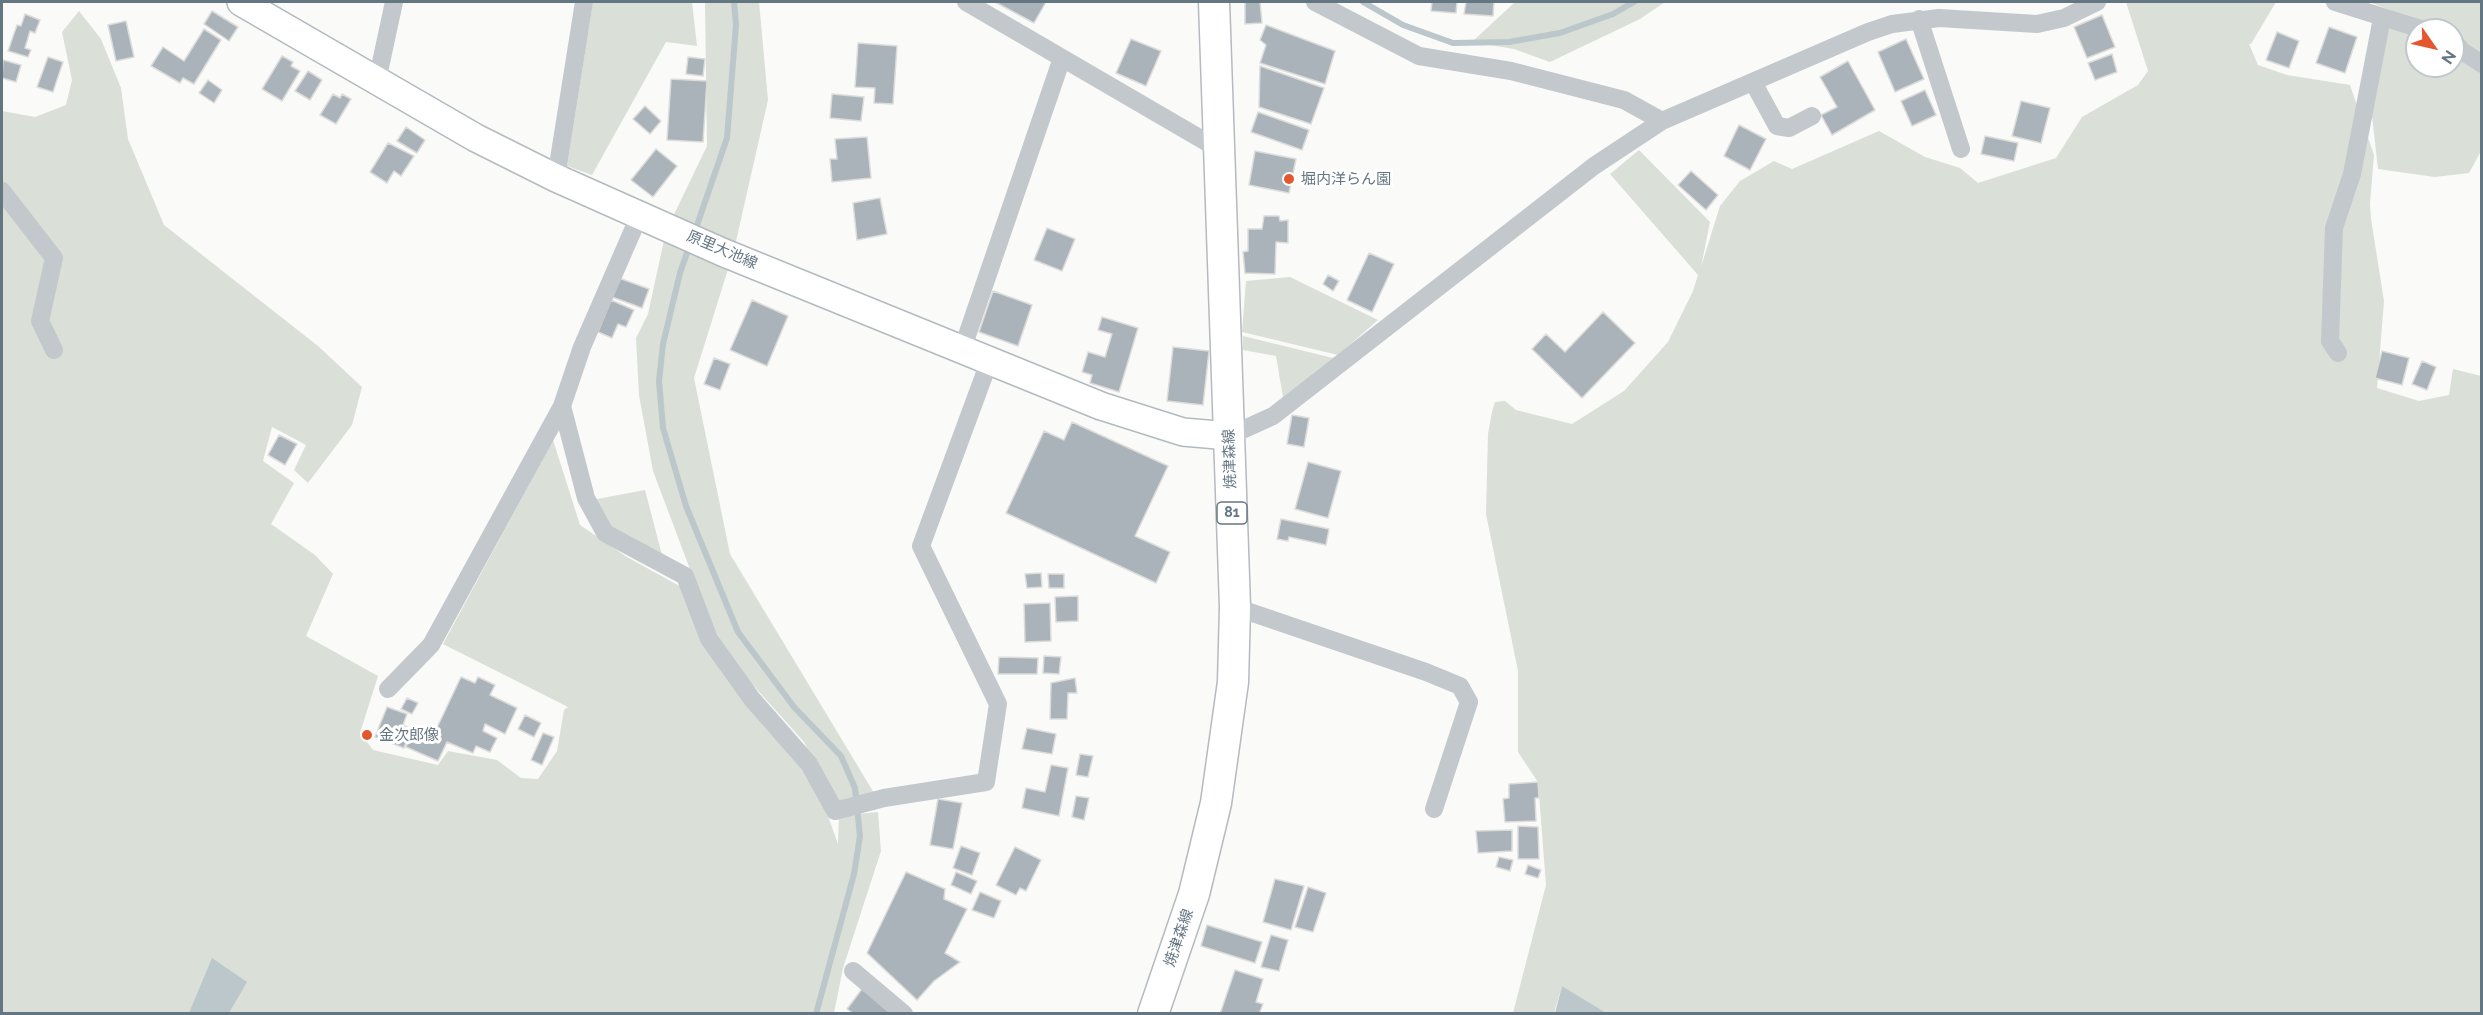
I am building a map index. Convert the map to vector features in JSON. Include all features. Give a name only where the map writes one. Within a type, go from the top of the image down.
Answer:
[{"type":"main road","name":"原里大池線","points":[[242,2],[476,138],[556,178],[722,252],[1101,406],[1183,432],[1229,436]]},
{"type":"main road","name":"焼津森線","points":[[1153,1014],[1194,894],[1216,803],[1233,682],[1235,607],[1214,2]]},
{"type":"street","points":[[377,81],[394,2]]},
{"type":"street","points":[[556,178],[584,2]]},
{"type":"street","points":[[966,2],[1220,150]]},
{"type":"street","points":[[1315,2],[1419,56],[1511,71],[1624,100],[1662,121]]},
{"type":"street","points":[[1229,436],[1273,416],[1594,166],[1662,121],[1869,32],[1919,19],[1975,19],[2010,24],[2037,24],[2064,18],[2097,2]]},
{"type":"street","points":[[2335,2],[2405,25]]},
{"type":"street","points":[[2338,353],[2330,341],[2334,228],[2352,174],[2382,18]]},
{"type":"street","points":[[1919,19],[1961,149]]},
{"type":"street","points":[[2465,46],[2481,54]]},
{"type":"street","points":[[2465,53],[2481,64]]},
{"type":"street","points":[[962,350],[1062,58]]},
{"type":"street","points":[[1753,82],[1777,126],[1789,128],[1812,116]]},
{"type":"street","points":[[2,191],[54,258],[40,321],[54,350]]},
{"type":"street","points":[[388,688],[431,645],[562,406],[582,347],[640,214]]},
{"type":"street","points":[[562,406],[586,498],[605,533],[685,576],[709,639],[752,699],[809,764],[835,811],[884,798],[986,782],[998,704],[921,546],[989,362]]},
{"type":"street","points":[[1235,607],[1426,672],[1460,686],[1469,702],[1434,809]]},
{"type":"street","points":[[853,971],[904,1014]]},
{"type":"shaded area","points":[[593,2],[692,2],[697,46],[666,42],[592,175],[567,166]]},
{"type":"shaded area","points":[[705,2],[759,2],[768,100],[734,250],[694,378],[730,554],[874,793],[837,805],[804,742],[737,667],[711,625],[653,471],[639,395],[636,338],[648,314],[666,231],[707,146]]},
{"type":"shaded area","points":[[1515,2],[1665,2],[1640,19],[1550,62],[1514,49],[1472,42]]},
{"type":"shaded area","points":[[2126,2],[2276,2],[2249,44],[2258,65],[2287,75],[2350,85],[2374,155],[2371,219],[2384,301],[2377,388],[2419,401],[2449,395],[2453,369],[2481,376],[2481,1013],[1606,1014],[1562,986],[1554,1013],[1513,1013],[1546,885],[1538,782],[1518,752],[1518,671],[1486,514],[1488,434],[1492,412],[1495,402],[1505,401],[1516,410],[1572,424],[1624,391],[1668,342],[1693,291],[1698,275],[1610,174],[1639,150],[1710,222],[1701,267],[1720,206],[1740,181],[1774,161],[1792,169],[1879,131],[1925,157],[1960,168],[1978,183],[2056,158],[2082,117],[2138,85],[2148,71]]},
{"type":"shaded area","points":[[2369,2],[2481,2],[2481,62],[2465,57],[2465,18],[2405,18],[2405,78],[2465,78],[2465,60],[2481,73],[2481,151],[2469,173],[2435,177],[2378,169],[2372,116],[2375,59],[2388,28],[2403,15]]},
{"type":"shaded area","points":[[79,11],[101,39],[121,88],[128,139],[164,225],[318,346],[362,387],[352,425],[308,483],[294,470],[306,445],[272,427],[263,461],[294,483],[271,524],[315,555],[333,574],[306,636],[378,676],[360,733],[373,750],[438,765],[448,751],[497,760],[521,778],[538,779],[557,751],[564,710],[568,707],[443,644],[553,440],[580,525],[627,557],[683,588],[792,753],[825,808],[838,844],[839,816],[878,812],[881,851],[843,968],[834,1013],[2,1013],[2,111],[35,117],[66,105],[72,80],[62,32]]},
{"type":"shaded area","points":[[1290,277],[1378,320],[1338,355],[1242,332],[1246,281]]},
{"type":"shaded area","points":[[1243,336],[1333,358],[1283,397],[1276,356],[1243,350]]},
{"type":"shaded area","points":[[645,490],[663,559],[602,521],[592,500]]},
{"type":"shaded area","points":[[212,958],[247,982],[229,1013],[189,1013]]},
{"type":"shaded area","points":[[1562,986],[1606,1013],[1555,1013]]},
{"type":"building","points":[[995,2],[1046,2],[1034,23]]},
{"type":"building","points":[[1245,2],[1260,2],[1262,23],[1245,24]]},
{"type":"building","points":[[1432,2],[1457,2],[1456,13],[1431,11]]},
{"type":"building","points":[[1466,2],[1494,2],[1493,16],[1464,14]]},
{"type":"building","points":[[212,11],[238,27],[229,41],[204,24]]},
{"type":"building","points":[[25,14],[40,20],[35,33],[30,31],[25,48],[31,50],[28,57],[8,51],[17,25],[21,26]]},
{"type":"building","points":[[2102,15],[2115,47],[2087,58],[2074,27]]},
{"type":"building","points":[[126,21],[134,57],[116,61],[108,25]]},
{"type":"building","points":[[1266,25],[1335,51],[1325,84],[1260,63],[1266,45],[1260,40]]},
{"type":"building","points":[[2329,27],[2357,37],[2345,73],[2316,63]]},
{"type":"building","points":[[204,29],[221,40],[194,84],[183,78],[180,83],[151,66],[163,47],[184,61]]},
{"type":"building","points":[[2277,32],[2299,41],[2289,68],[2266,60]]},
{"type":"building","points":[[1131,39],[1161,51],[1146,86],[1116,73]]},
{"type":"building","points":[[1906,39],[1924,79],[1895,92],[1878,52]]},
{"type":"building","points":[[858,43],[897,46],[893,104],[874,103],[875,88],[855,87]]},
{"type":"building","points":[[2112,54],[2117,72],[2095,80],[2088,63]]},
{"type":"building","points":[[282,56],[293,62],[291,66],[300,71],[282,101],[262,89]]},
{"type":"building","points":[[48,57],[63,62],[53,92],[37,87]]},
{"type":"building","points":[[688,57],[705,59],[703,76],[686,74]]},
{"type":"building","points":[[3,60],[21,65],[16,82],[2,78]]},
{"type":"building","points":[[1848,61],[1875,110],[1832,135],[1821,115],[1837,107],[1820,77]]},
{"type":"building","points":[[1260,66],[1324,88],[1311,124],[1259,107]]},
{"type":"building","points":[[308,71],[322,80],[310,100],[295,91]]},
{"type":"building","points":[[671,79],[707,81],[703,142],[667,140]]},
{"type":"building","points":[[208,80],[222,90],[214,103],[199,93]]},
{"type":"building","points":[[1925,90],[1936,115],[1912,126],[1901,101]]},
{"type":"building","points":[[333,94],[340,98],[342,94],[351,99],[336,124],[320,115]]},
{"type":"building","points":[[832,94],[864,97],[861,121],[830,118]]},
{"type":"building","points":[[2021,101],[2050,108],[2041,143],[2012,136]]},
{"type":"building","points":[[645,106],[661,121],[650,134],[633,119]]},
{"type":"building","points":[[1258,112],[1309,130],[1302,150],[1251,132]]},
{"type":"building","points":[[1739,125],[1766,139],[1750,170],[1724,156]]},
{"type":"building","points":[[406,127],[425,140],[417,153],[397,141]]},
{"type":"building","points":[[1985,136],[2018,143],[2014,161],[1981,154]]},
{"type":"building","points":[[867,137],[871,178],[832,182],[830,159],[837,159],[835,139]]},
{"type":"building","points":[[388,143],[414,156],[401,176],[394,171],[387,183],[370,172]]},
{"type":"building","points":[[656,149],[677,166],[653,197],[631,180]]},
{"type":"building","points":[[1255,151],[1296,159],[1289,193],[1249,185]]},
{"type":"building","points":[[1691,171],[1718,195],[1706,210],[1678,185]]},
{"type":"building","points":[[880,198],[887,234],[857,240],[853,203]]},
{"type":"building","points":[[1264,216],[1279,216],[1280,221],[1288,220],[1288,243],[1276,242],[1275,274],[1245,273],[1243,252],[1248,251],[1248,229],[1262,229]]},
{"type":"building","points":[[1047,228],[1075,239],[1062,271],[1034,260]]},
{"type":"building","points":[[1369,253],[1394,264],[1372,312],[1347,300]]},
{"type":"building","points":[[1328,275],[1339,281],[1333,291],[1323,284]]},
{"type":"building","points":[[619,278],[649,289],[642,308],[612,297]]},
{"type":"building","points":[[993,291],[1032,305],[1018,346],[979,332]]},
{"type":"building","points":[[611,300],[634,310],[626,327],[618,324],[612,338],[598,332]]},
{"type":"building","points":[[752,300],[788,316],[767,366],[730,350]]},
{"type":"building","points":[[1603,312],[1635,343],[1582,398],[1532,349],[1546,334],[1565,352]]},
{"type":"building","points":[[1102,317],[1138,328],[1119,392],[1090,383],[1092,375],[1082,372],[1088,352],[1105,357],[1112,334],[1098,330]]},
{"type":"building","points":[[1173,347],[1209,351],[1203,405],[1167,401]]},
{"type":"building","points":[[2382,351],[2409,358],[2402,385],[2375,378]]},
{"type":"building","points":[[714,358],[730,364],[720,390],[704,384]]},
{"type":"building","points":[[2422,361],[2436,367],[2427,390],[2412,384]]},
{"type":"building","points":[[1292,415],[1309,418],[1304,447],[1287,444]]},
{"type":"building","points":[[1072,422],[1168,466],[1135,536],[1170,552],[1156,583],[1006,513],[1044,431],[1064,440]]},
{"type":"building","points":[[279,435],[297,444],[285,465],[268,455]]},
{"type":"building","points":[[1308,462],[1341,471],[1328,518],[1295,509]]},
{"type":"building","points":[[1281,519],[1329,529],[1326,545],[1289,537],[1288,541],[1277,539]]},
{"type":"building","points":[[1041,573],[1042,587],[1027,588],[1025,574]]},
{"type":"building","points":[[1048,574],[1064,574],[1064,588],[1049,588]]},
{"type":"building","points":[[1078,596],[1078,621],[1056,622],[1055,597]]},
{"type":"building","points":[[1050,603],[1051,641],[1025,642],[1024,604]]},
{"type":"building","points":[[1044,656],[1061,657],[1059,674],[1043,673]]},
{"type":"building","points":[[999,657],[1038,658],[1037,674],[998,674]]},
{"type":"building","points":[[461,677],[475,683],[478,677],[495,685],[490,695],[517,708],[505,734],[485,724],[483,731],[497,738],[490,752],[476,746],[473,753],[447,742],[438,761],[406,747],[413,728],[433,736]]},
{"type":"building","points":[[1075,678],[1077,693],[1068,693],[1067,719],[1050,719],[1051,683]]},
{"type":"building","points":[[407,698],[418,703],[412,714],[401,709]]},
{"type":"building","points":[[387,707],[407,714],[403,725],[411,729],[404,748],[375,737]]},
{"type":"building","points":[[525,715],[541,723],[534,737],[518,729]]},
{"type":"building","points":[[1027,728],[1056,734],[1052,754],[1022,749]]},
{"type":"building","points":[[543,733],[554,737],[542,765],[531,760]]},
{"type":"building","points":[[1080,754],[1093,756],[1088,777],[1076,775]]},
{"type":"building","points":[[1051,765],[1068,768],[1059,816],[1022,808],[1026,788],[1045,792]]},
{"type":"building","points":[[1538,782],[1539,798],[1535,798],[1536,821],[1505,822],[1503,799],[1509,798],[1509,784]]},
{"type":"building","points":[[1076,796],[1089,798],[1084,820],[1072,817]]},
{"type":"building","points":[[938,799],[962,803],[953,849],[930,845]]},
{"type":"building","points":[[1518,826],[1538,827],[1539,859],[1518,859]]},
{"type":"building","points":[[1512,830],[1512,851],[1478,853],[1476,831]]},
{"type":"building","points":[[961,846],[980,853],[972,875],[953,868]]},
{"type":"building","points":[[1015,847],[1041,860],[1026,891],[1020,888],[1016,895],[996,885]]},
{"type":"building","points":[[1499,857],[1513,860],[1510,871],[1496,867]]},
{"type":"building","points":[[1528,865],[1541,870],[1538,878],[1525,874]]},
{"type":"building","points":[[906,872],[945,889],[944,899],[967,909],[945,953],[960,962],[934,981],[917,1000],[867,953]]},
{"type":"building","points":[[956,872],[977,881],[971,894],[951,885]]},
{"type":"building","points":[[1275,879],[1304,886],[1291,930],[1263,922]]},
{"type":"building","points":[[1308,887],[1326,893],[1313,932],[1295,927]]},
{"type":"building","points":[[980,892],[1001,901],[994,918],[972,910]]},
{"type":"building","points":[[1207,925],[1262,942],[1255,963],[1201,946]]},
{"type":"building","points":[[1271,935],[1288,940],[1279,971],[1261,967]]},
{"type":"building","points":[[1235,970],[1263,979],[1256,1002],[1263,1004],[1259,1014],[1220,1014]]},
{"type":"building","points":[[862,989],[897,1014],[854,1014],[847,1009]]},
{"type":"waterway","points":[[695,231],[727,138],[736,25],[734,2]]},
{"type":"waterway","points":[[1363,2],[1403,25],[1453,43],[1509,42],[1560,33],[1613,14],[1634,2]]},
{"type":"waterway","points":[[690,244],[680,273],[663,344],[659,381],[663,428],[686,506],[738,632],[794,707],[841,756],[855,788],[860,836],[854,874],[816,1014]]},
{"type":"place","name":"堀内洋らん園","points":[[1289,179]]},
{"type":"place","name":"金次郎像","points":[[367,735]]}]
